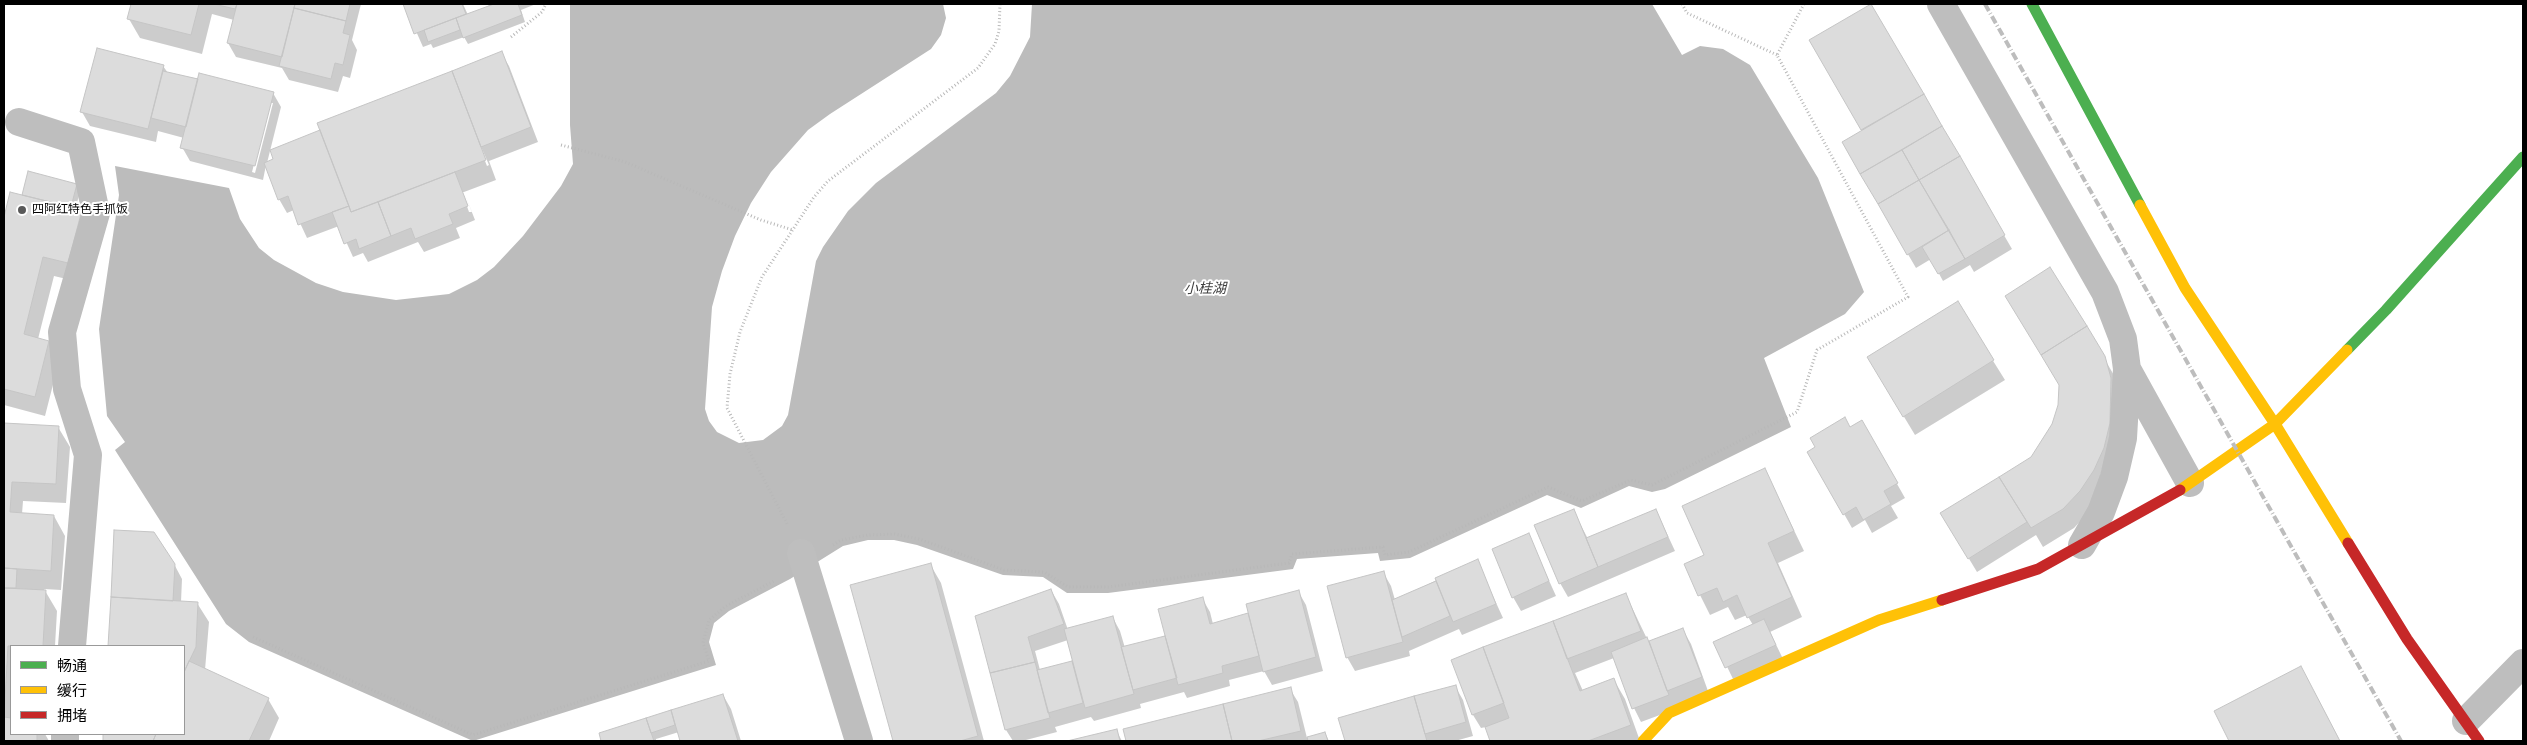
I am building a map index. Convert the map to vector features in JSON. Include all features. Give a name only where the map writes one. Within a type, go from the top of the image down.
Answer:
[{"type":"street","points":[[1941,4],[2105,292],[2122,339],[2127,369],[2123,438],[2114,477],[2101,512],[2082,546]]},
{"type":"street","points":[[2032,4],[2186,288],[2275,424],[2407,639],[2472,731],[2523,663]]},
{"type":"street","points":[[19,122],[81,142],[96,213],[62,332],[67,389],[88,455],[72,645]]},
{"type":"street","points":[[1643,741],[1669,713],[1879,620],[2038,569],[2175,494],[2275,424],[2386,310],[2523,157]]},
{"type":"street","points":[[2127,369],[2190,483]]},
{"type":"street","points":[[813,552],[859,741]]},
{"type":"path","points":[[511,37],[542,12],[546,4]]},
{"type":"path","points":[[1000,4],[999,31],[995,44],[978,68],[828,181],[814,197],[762,277],[740,332],[730,374],[727,408],[813,552],[841,540],[868,534],[895,534],[919,539],[1004,570],[1044,572],[1068,587],[1108,587],[1289,563],[1292,554],[1383,547],[1385,555],[1409,552],[1548,487],[1582,501],[1631,480],[1652,485],[1797,412],[1817,350],[1908,297],[1777,55],[1688,13],[1682,4]]},
{"type":"path","points":[[1777,55],[1804,4]]},
{"type":"path","points":[[561,145],[625,162],[761,220],[793,230]]},
{"type":"path","points":[[252,637],[473,735],[709,661],[703,643],[710,620],[726,606],[779,579]]},
{"type":"water","name":"小桂湖","points":[[570,4],[943,4],[946,18],[941,35],[931,49],[808,130],[771,172],[751,203],[735,236],[722,271],[712,307],[705,409],[709,421],[717,432],[739,443],[763,440],[782,426],[788,415],[816,261],[823,247],[848,211],[876,183],[996,93],[1010,76],[1030,37],[1032,4],[1652,4],[1682,55],[1700,46],[1723,49],[1750,65],[1818,178],[1864,292],[1845,314],[1764,358],[1791,427],[1665,489],[1652,492],[1629,486],[1581,508],[1547,495],[1410,558],[1380,561],[1378,553],[1297,559],[1293,569],[1108,593],[1067,593],[1043,577],[1003,575],[917,545],[894,540],[868,540],[843,546],[790,579],[729,611],[714,623],[709,642],[716,665],[473,741],[249,642],[226,624],[115,450],[125,442],[107,416],[99,329],[119,195],[115,166],[229,188],[240,219],[259,248],[274,260],[316,283],[343,292],[396,300],[449,294],[477,280],[494,267],[523,236],[561,186],[573,164],[570,125]]},
{"type":"building","points":[[131,4],[199,4],[191,35],[127,19]]},
{"type":"building","points":[[214,4],[237,4],[235,9]]},
{"type":"building","points":[[237,4],[295,4],[282,57],[227,43]]},
{"type":"building","points":[[295,4],[350,4],[346,21],[294,8]]},
{"type":"building","points":[[403,4],[462,4],[466,14],[414,34]]},
{"type":"building","points":[[494,4],[518,4],[522,15],[463,38],[456,18]]},
{"type":"building","points":[[1871,4],[1924,94],[1861,130],[1809,40]]},
{"type":"building","points":[[294,8],[346,21],[343,33],[350,35],[343,65],[335,63],[331,79],[279,66]]},
{"type":"building","points":[[456,18],[460,30],[428,42],[424,30]]},
{"type":"building","points":[[97,48],[164,65],[148,129],[80,112]]},
{"type":"building","points":[[502,51],[531,127],[481,147],[452,71]]},
{"type":"building","points":[[163,71],[198,79],[186,127],[151,118]]},
{"type":"building","points":[[452,71],[486,160],[351,212],[317,123]]},
{"type":"building","points":[[199,73],[274,92],[255,166],[180,148]]},
{"type":"building","points":[[1924,94],[1942,126],[1860,174],[1842,142]]},
{"type":"building","points":[[1942,126],[1960,156],[1919,180],[1902,150]]},
{"type":"building","points":[[320,130],[349,206],[298,225],[288,196],[278,200],[264,163],[273,159],[270,150]]},
{"type":"building","points":[[1902,150],[1919,180],[1878,204],[1860,174]]},
{"type":"building","points":[[1960,156],[2005,235],[1965,259],[1919,180]]},
{"type":"building","points":[[28,171],[77,184],[71,207],[22,195]]},
{"type":"building","points":[[455,172],[468,206],[449,214],[453,224],[415,239],[411,228],[391,236],[378,202]]},
{"type":"building","points":[[1919,180],[1949,230],[1907,255],[1878,204]]},
{"type":"building","points":[[10,192],[82,210],[68,263],[43,257],[24,334],[49,341],[35,397],[4,389],[4,217]]},
{"type":"building","points":[[378,202],[391,236],[359,249],[356,239],[344,244],[332,212],[349,206],[351,212]]},
{"type":"building","points":[[1949,230],[1965,259],[1938,274],[1922,247]]},
{"type":"building","points":[[2050,267],[2087,326],[2041,355],[2005,296]]},
{"type":"building","points":[[1958,301],[1994,360],[1903,417],[1867,357]]},
{"type":"building","points":[[2087,326],[2105,356],[2111,378],[2110,423],[2104,448],[2094,470],[2080,491],[2063,509],[2031,528],[1999,477],[2031,457],[2052,424],[2058,405],[2059,385],[2041,355]]},
{"type":"building","points":[[1845,417],[1850,427],[1862,420],[1898,483],[1884,491],[1891,504],[1863,520],[1856,507],[1843,515],[1807,452],[1815,447],[1810,438]]},
{"type":"building","points":[[4,423],[59,426],[56,484],[12,482],[10,512],[54,515],[51,571],[4,568]]},
{"type":"building","points":[[1765,468],[1794,531],[1768,543],[1792,597],[1747,618],[1737,595],[1723,602],[1717,588],[1698,596],[1684,564],[1704,555],[1682,506]]},
{"type":"building","points":[[1999,477],[2027,522],[1968,559],[1940,513]]},
{"type":"building","points":[[1574,509],[1598,567],[1559,584],[1534,525]]},
{"type":"building","points":[[1656,509],[1668,537],[1598,567],[1586,538]]},
{"type":"building","points":[[114,530],[154,532],[175,564],[173,601],[111,597]]},
{"type":"building","points":[[1529,533],[1549,581],[1512,598],[1492,549]]},
{"type":"building","points":[[1478,559],[1496,604],[1453,622],[1435,578]]},
{"type":"building","points":[[931,563],[978,736],[960,741],[893,741],[850,585]]},
{"type":"building","points":[[4,568],[17,569],[16,588],[4,588]]},
{"type":"building","points":[[1384,571],[1403,642],[1346,658],[1327,586]]},
{"type":"building","points":[[1436,581],[1450,616],[1402,637],[1392,600]]},
{"type":"building","points":[[4,588],[46,590],[43,645],[8,646],[4,717]]},
{"type":"building","points":[[1051,589],[1064,624],[1028,637],[1035,662],[990,673],[975,616]]},
{"type":"building","points":[[1299,590],[1316,657],[1263,672],[1246,604]]},
{"type":"building","points":[[1626,593],[1641,631],[1567,659],[1553,621]]},
{"type":"building","points":[[111,597],[198,602],[196,647],[185,670],[185,645],[108,645]]},
{"type":"building","points":[[1203,597],[1210,624],[1248,613],[1259,656],[1222,666],[1223,673],[1178,685],[1158,609]]},
{"type":"building","points":[[1113,616],[1134,694],[1085,708],[1064,629]]},
{"type":"building","points":[[1764,619],[1776,645],[1725,668],[1713,642]]},
{"type":"building","points":[[1553,621],[1580,691],[1614,678],[1631,725],[1588,741],[1490,741],[1485,727],[1509,718],[1483,647]]},
{"type":"building","points":[[1683,628],[1702,677],[1667,691],[1649,641]]},
{"type":"building","points":[[1165,636],[1177,678],[1133,690],[1121,647]]},
{"type":"building","points":[[1647,637],[1669,695],[1632,709],[1611,652]]},
{"type":"building","points":[[1483,647],[1504,703],[1472,715],[1451,660]]},
{"type":"building","points":[[189,661],[269,698],[249,741],[153,741],[156,735],[185,735],[185,670]]},
{"type":"building","points":[[1072,661],[1083,703],[1048,713],[1037,670]]},
{"type":"building","points":[[1035,662],[1050,718],[1005,730],[990,673]]},
{"type":"building","points":[[2301,666],[2340,741],[2229,741],[2214,711]]},
{"type":"building","points":[[1456,685],[1466,722],[1425,734],[1414,696]]},
{"type":"building","points":[[1291,687],[1301,731],[1258,741],[1232,741],[1223,704]]},
{"type":"building","points":[[723,694],[738,741],[680,741],[671,710]]},
{"type":"building","points":[[1414,696],[1427,741],[1345,741],[1338,718]]},
{"type":"building","points":[[1223,704],[1232,741],[1126,741],[1123,729]]},
{"type":"building","points":[[671,710],[675,725],[651,733],[646,718]]},
{"type":"building","points":[[4,717],[10,718],[10,735],[37,735],[37,741],[4,741]]},
{"type":"building","points":[[646,718],[654,741],[601,741],[599,733]]},
{"type":"building","points":[[1117,729],[1120,741],[1067,741]]},
{"type":"building","points":[[1325,732],[1328,741],[1308,741],[1307,737]]},
{"type":"building","points":[[103,735],[156,735],[153,741],[103,741]]},
{"type":"railway","points":[[1985,4],[2401,741]]},
{"type":"traffic: fast","points":[[2032,4],[2140,205]]},
{"type":"traffic: fast","points":[[2347,350],[2386,310],[2523,157]]},
{"type":"traffic: slow","points":[[2140,205],[2185,288],[2275,424],[2348,543]]},
{"type":"traffic: slow","points":[[2180,490],[2275,424],[2347,350]]},
{"type":"traffic: slow","points":[[1643,741],[1669,713],[1879,620],[1942,600]]},
{"type":"traffic: jam","points":[[1942,600],[2038,569],[2180,490]]},
{"type":"traffic: jam","points":[[2348,543],[2407,639],[2479,741]]},
{"type":"place","name":"四阿红特色手抓饭","points":[[22,210]]}]
